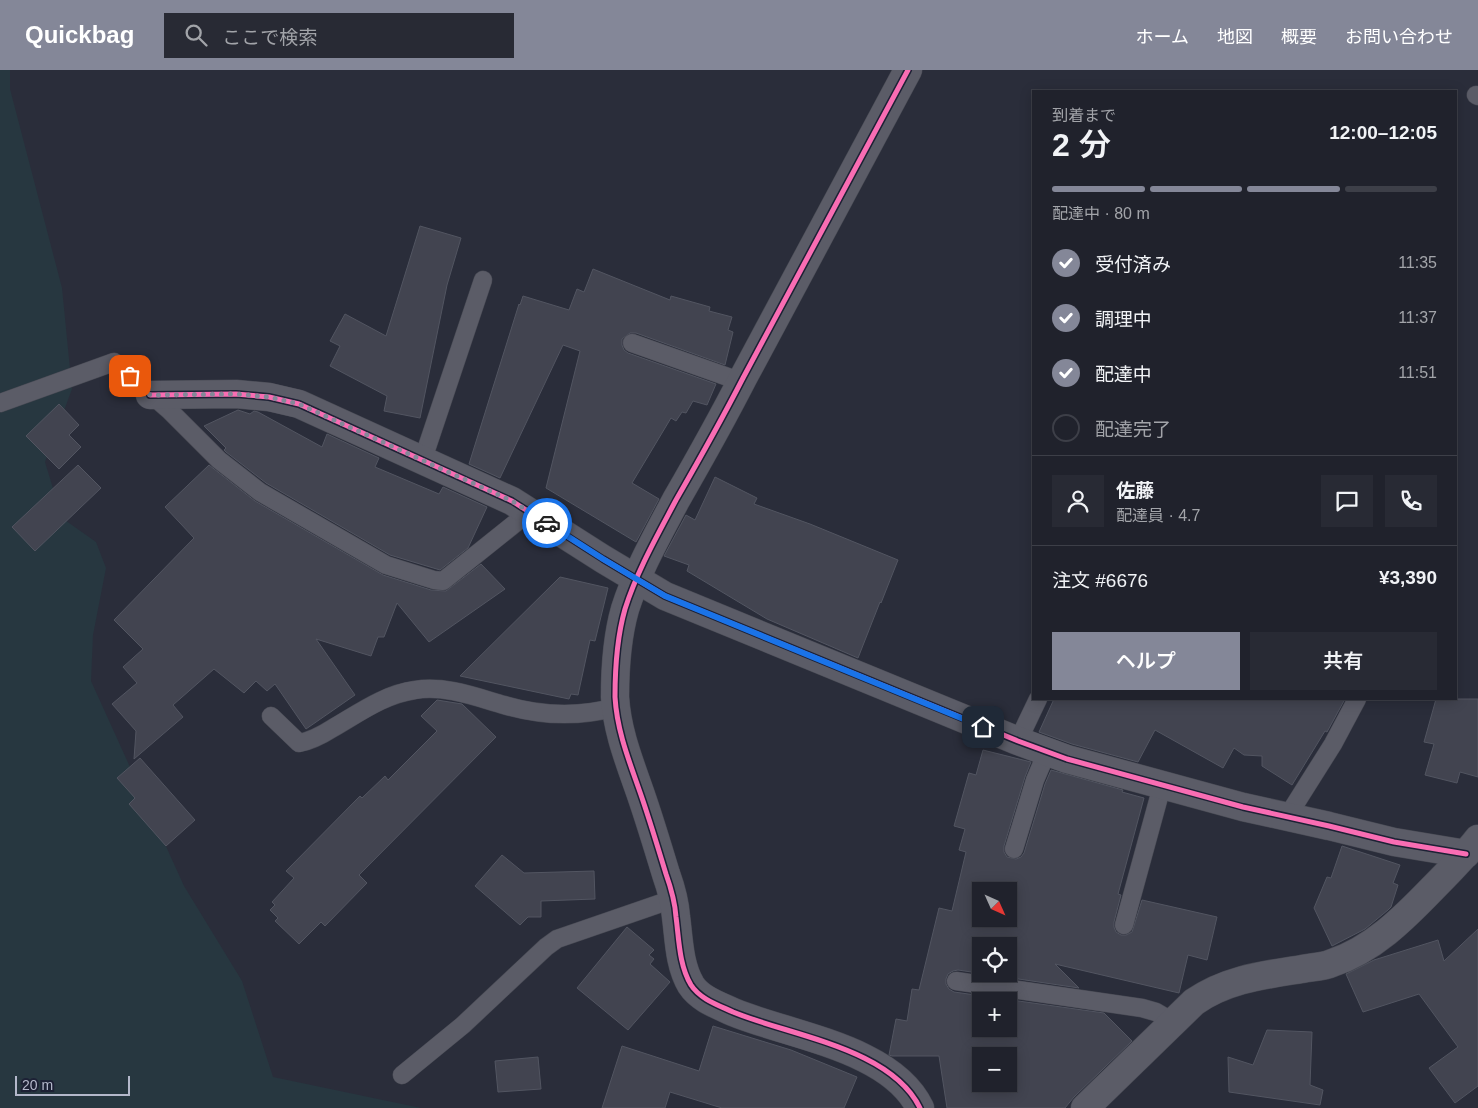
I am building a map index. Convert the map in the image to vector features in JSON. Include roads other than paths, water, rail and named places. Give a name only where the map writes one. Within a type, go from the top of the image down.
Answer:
[{"type":"street","points":[[908,70],[742,382],[649,550],[625,610],[616,672],[616,707],[623,745],[641,795],[673,899],[684,968],[692,986],[702,996],[716,1004],[754,1020],[868,1059],[901,1081],[920,1108]]},
{"type":"street","points":[[150,395],[236,394],[269,397],[299,404],[512,501],[665,596],[1018,741],[1067,759],[1243,807],[1394,842],[1472,846]]},
{"type":"street","points":[[1085,1108],[1194,1002],[1205,994],[1225,985],[1258,976],[1331,964],[1356,954],[1401,921],[1472,846]]},
{"type":"lane","points":[[421,459],[427,447],[483,280]]},
{"type":"lane","points":[[632,343],[742,382]]},
{"type":"lane","points":[[0,403],[114,362],[169,410],[219,460],[260,492],[386,565],[434,580],[443,581],[518,521],[533,514]]},
{"type":"lane","points":[[271,716],[299,744],[320,736],[392,695],[417,689],[474,695],[505,706],[540,714],[596,713],[616,707]]},
{"type":"lane","points":[[1018,741],[1038,700]]},
{"type":"lane","points":[[1287,817],[1333,744],[1356,700]]},
{"type":"lane","points":[[1014,849],[1035,780],[1047,752]]},
{"type":"lane","points":[[1124,925],[1162,786]]},
{"type":"lane","points":[[402,1075],[462,1025],[551,943],[586,928],[673,899]]},
{"type":"lane","points":[[956,981],[1142,1008],[1156,1012],[1173,1022]]}]
